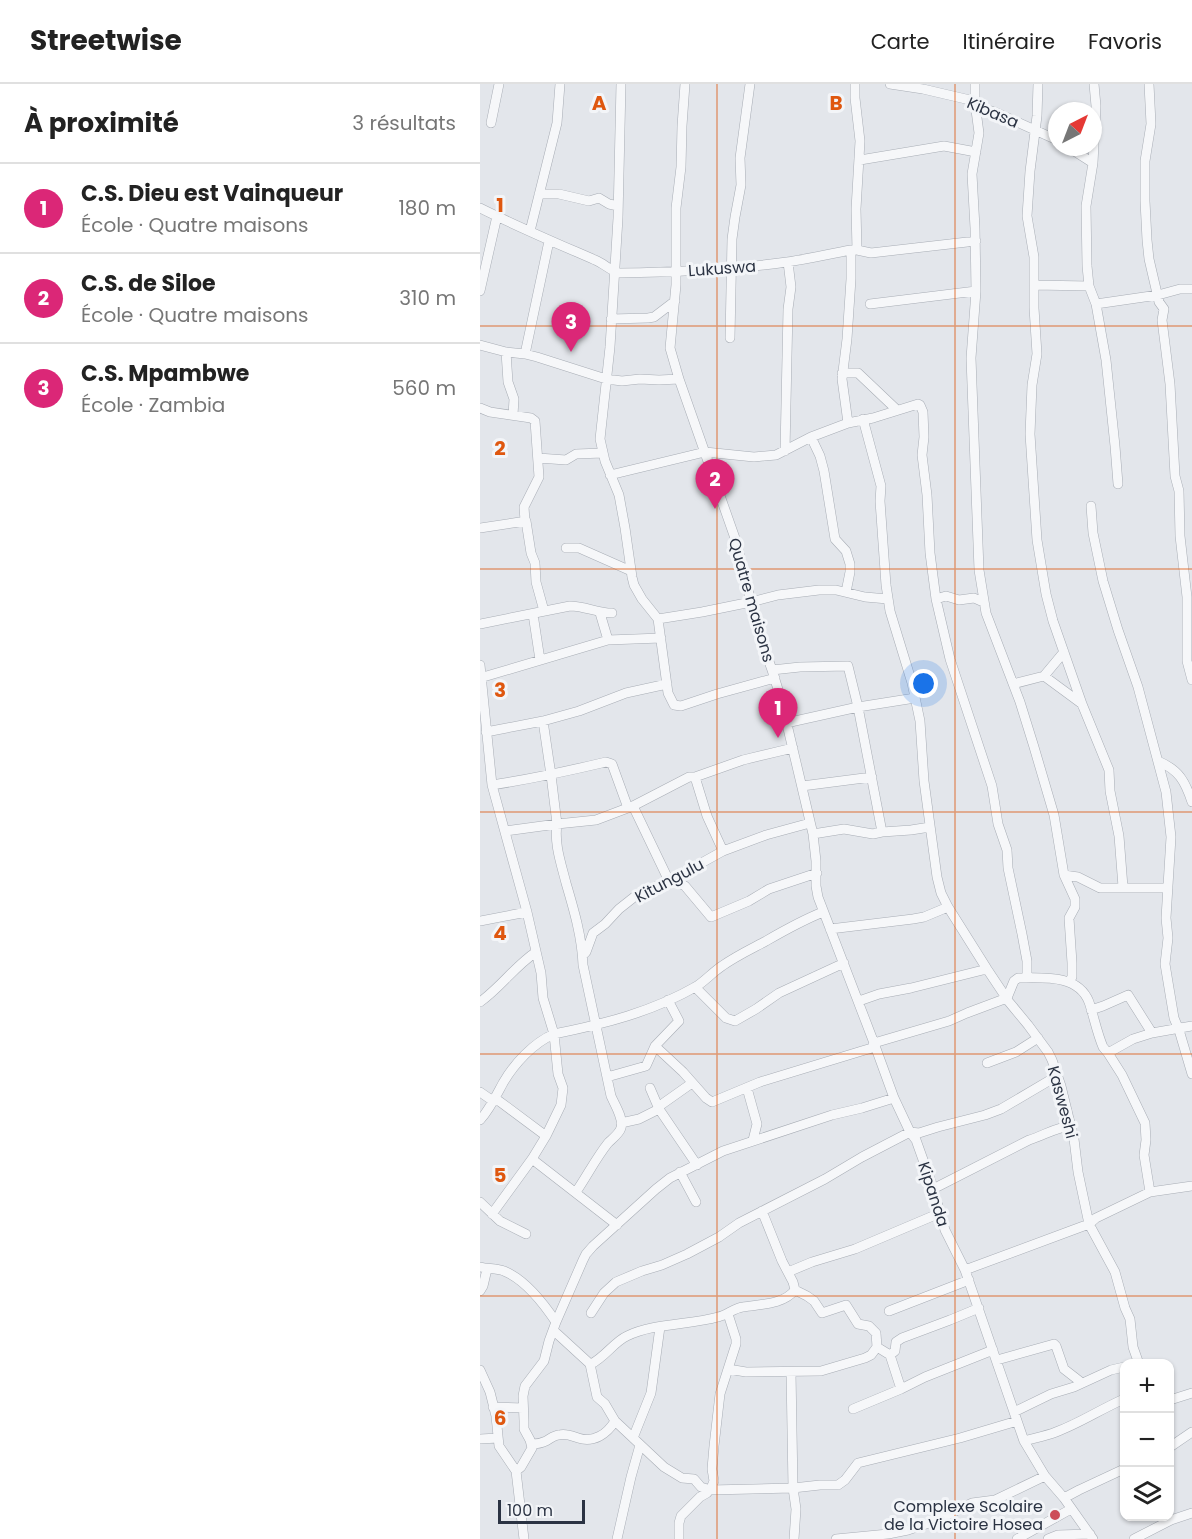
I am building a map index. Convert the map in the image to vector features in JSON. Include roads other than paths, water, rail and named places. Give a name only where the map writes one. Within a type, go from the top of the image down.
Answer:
[{"type":"street","points":[[491,123],[499,84]]},
{"type":"street","points":[[530,231],[557,123],[560,84]]},
{"type":"street","points":[[621,84],[615,272],[610,346],[600,435],[603,453],[619,495],[634,585],[658,619],[669,699],[672,704],[679,706],[800,667],[848,666],[882,832]]},
{"type":"street","name":"Quatre maisons","points":[[685,84],[681,167],[676,208],[675,301],[670,348],[736,541],[760,638],[773,674],[793,748],[813,834]]},
{"type":"street","points":[[730,338],[732,239],[741,185],[741,143],[750,84]]},
{"type":"street","points":[[848,423],[842,373],[847,339],[860,160],[855,84]]},
{"type":"street","name":"Kibasa","points":[[890,84],[970,100],[981,108],[1048,136]]},
{"type":"street","points":[[975,84],[979,133],[972,174],[976,291],[971,358],[978,559],[986,613],[1013,684],[1050,799],[1064,875],[1076,902],[1069,918],[1072,963],[1072,976],[1069,982]]},
{"type":"street","points":[[1038,84],[1028,216],[1034,250],[1037,354],[1032,385],[1030,434],[1037,540],[1053,621],[1108,770],[1119,836],[1123,887]]},
{"type":"street","points":[[1094,84],[1096,106],[1093,163],[1086,206],[1086,245],[1089,286],[1096,304],[1109,386],[1118,484]]},
{"type":"street","points":[[1149,84],[1151,124],[1145,155],[1144,201],[1149,259],[1159,302],[1164,309],[1162,320],[1170,384],[1175,476],[1179,491],[1180,536],[1187,597],[1187,661],[1192,680]]},
{"type":"street","points":[[860,160],[944,146],[976,152]]},
{"type":"street","points":[[1082,156],[1093,163]]},
{"type":"street","points":[[539,194],[559,194],[589,201],[599,198],[618,206]]},
{"type":"street","name":"Lukuswa","points":[[480,208],[549,241],[601,262],[615,272],[676,272],[733,268],[788,262],[854,250],[871,254],[976,241]]},
{"type":"street","points":[[480,291],[482,274],[497,216]]},
{"type":"street","points":[[525,354],[549,241]]},
{"type":"street","points":[[785,451],[788,309],[791,287],[788,262]]},
{"type":"street","points":[[1034,285],[1089,286]]},
{"type":"street","points":[[1096,304],[1192,288]]},
{"type":"street","points":[[870,304],[976,291]]},
{"type":"street","points":[[611,319],[648,318],[675,301]]},
{"type":"street","points":[[480,345],[525,354],[606,379],[622,381],[679,379]]},
{"type":"street","points":[[506,352],[508,382],[514,399],[513,415]]},
{"type":"street","points":[[842,373],[858,373],[897,410]]},
{"type":"street","points":[[610,475],[705,452],[754,457],[776,454],[848,423],[920,404],[930,553],[936,598],[950,659],[992,786],[998,824],[1007,850],[1008,868],[1027,961],[1027,978]]},
{"type":"street","points":[[480,408],[490,412],[531,418],[535,421],[540,477],[524,507],[531,553],[535,562],[536,582],[544,611]]},
{"type":"street","name":"Kasweshi","points":[[863,419],[881,486],[880,501],[890,611],[920,721],[930,827],[941,893],[996,984],[1048,1052],[1071,1126],[1089,1224],[1115,1272],[1130,1319],[1133,1347],[1138,1359]]},
{"type":"street","points":[[811,437],[823,464],[835,539],[846,551],[850,564],[846,592]]},
{"type":"street","points":[[538,458],[566,460],[576,454],[603,453]]},
{"type":"street","points":[[1091,506],[1103,581],[1138,687],[1166,792],[1171,845],[1166,918],[1168,942],[1166,964],[1171,1008],[1192,1074]]},
{"type":"street","points":[[480,528],[525,521]]},
{"type":"street","points":[[566,548],[579,548],[631,571]]},
{"type":"street","points":[[658,619],[778,595],[819,590],[836,590],[888,600]]},
{"type":"street","points":[[936,598],[946,596],[959,600],[967,597],[983,602]]},
{"type":"street","points":[[480,624],[575,606],[600,613],[612,613]]},
{"type":"street","points":[[600,613],[608,639]]},
{"type":"street","points":[[533,614],[540,660]]},
{"type":"street","points":[[481,678],[608,639],[661,638]]},
{"type":"street","points":[[1013,684],[1044,676],[1064,652]]},
{"type":"street","points":[[480,665],[482,717],[486,732],[492,786],[527,912],[541,973],[543,998],[554,1034],[558,1074],[563,1088],[561,1105],[546,1137],[492,1214]]},
{"type":"street","points":[[1044,676],[1082,704]]},
{"type":"street","points":[[486,732],[543,721],[579,711],[626,693],[666,684]]},
{"type":"street","points":[[786,723],[858,707],[915,698]]},
{"type":"street","points":[[543,721],[557,824],[557,848],[576,917],[583,965],[611,1096],[621,1123],[621,1128],[608,1143],[576,1192]]},
{"type":"street","points":[[505,831],[597,820],[631,807],[685,779],[743,760],[793,748]]},
{"type":"street","points":[[1158,761],[1181,776],[1192,802]]},
{"type":"street","points":[[492,786],[610,762],[631,807],[671,881],[685,886],[711,917],[749,901],[769,889],[817,873]]},
{"type":"street","points":[[800,775],[819,784]]},
{"type":"street","points":[[694,777],[707,816],[723,851]]},
{"type":"street","points":[[802,786],[872,777]]},
{"type":"street","name":"Kitungulu","points":[[583,955],[591,937],[638,894],[671,881],[723,851],[766,835],[810,823]]},
{"type":"street","points":[[813,834],[844,829],[873,834],[930,827]]},
{"type":"street","name":"Kipanda","points":[[813,834],[816,886],[823,912],[859,1001],[894,1098],[916,1140],[945,1230],[966,1270],[1024,1441],[1045,1476],[1092,1537]]},
{"type":"street","points":[[1064,875],[1078,877],[1100,888],[1168,888]]},
{"type":"street","points":[[830,929],[913,919],[948,907]]},
{"type":"street","points":[[480,921],[527,912]]},
{"type":"street","points":[[480,1120],[514,1067],[533,1048],[554,1034],[628,1017],[668,1000],[695,987],[722,966],[809,917],[823,912]]},
{"type":"street","points":[[580,938],[591,937]]},
{"type":"street","points":[[480,1002],[536,952]]},
{"type":"street","points":[[695,987],[726,1018],[735,1021],[779,993],[844,963]]},
{"type":"street","points":[[859,1001],[879,994],[987,969]]},
{"type":"street","points":[[996,984],[1014,981],[1018,978],[1059,980],[1077,986],[1086,996],[1103,1047],[1122,1075],[1145,1123],[1144,1155],[1150,1192]]},
{"type":"street","points":[[655,1046],[712,1102],[760,1082],[865,1050],[872,1047],[874,1043],[949,1021],[1007,998],[1014,981]]},
{"type":"street","points":[[1091,1010],[1128,995],[1152,1033]]},
{"type":"street","points":[[607,1077],[646,1066],[655,1046],[680,1021],[668,1000]]},
{"type":"street","points":[[1108,1053],[1152,1033],[1192,1026]]},
{"type":"street","points":[[987,1063],[1016,1052],[1038,1038]]},
{"type":"street","points":[[591,1313],[604,1293],[616,1282],[687,1254],[910,1132],[919,1133],[986,1115],[1039,1088],[1057,1076]]},
{"type":"street","points":[[621,1123],[639,1119],[692,1083]]},
{"type":"street","points":[[747,1088],[757,1124],[753,1140]]},
{"type":"street","points":[[650,1089],[658,1108],[697,1165]]},
{"type":"street","points":[[480,1092],[493,1101],[499,1101],[546,1137]]},
{"type":"street","points":[[516,1471],[530,1452],[532,1444],[524,1429],[525,1386],[544,1361],[554,1326],[586,1254],[656,1189],[680,1172],[723,1151],[753,1140],[894,1098]]},
{"type":"street","points":[[933,1189],[1029,1140],[1059,1128],[1071,1126]]},
{"type":"street","points":[[532,1159],[617,1225]]},
{"type":"street","points":[[680,1172],[696,1202]]},
{"type":"street","points":[[966,1270],[1089,1224],[1096,1218],[1150,1192],[1192,1186]]},
{"type":"street","points":[[480,1202],[507,1226],[526,1234]]},
{"type":"street","points":[[728,1369],[746,1372],[821,1371],[871,1355],[877,1347],[876,1333],[869,1326],[858,1324],[846,1305],[822,1313],[814,1301],[795,1290],[762,1211]]},
{"type":"street","points":[[788,1272],[855,1249],[940,1213]]},
{"type":"street","points":[[480,1291],[483,1286],[484,1268],[500,1270],[513,1276],[532,1293],[554,1326],[590,1364],[597,1397],[605,1404],[615,1421],[664,1467],[682,1478],[694,1479],[701,1487],[710,1490],[838,1485],[845,1480],[858,1463],[943,1443],[1015,1416],[1050,1394],[1120,1368]]},
{"type":"street","points":[[889,1311],[969,1280]]},
{"type":"street","points":[[590,1364],[595,1363],[629,1335],[660,1327],[717,1318],[741,1307],[776,1301],[791,1295],[795,1290]]},
{"type":"street","points":[[890,1355],[895,1351],[896,1342],[903,1338],[979,1308]]},
{"type":"street","points":[[679,1539],[681,1516],[710,1490],[714,1481],[712,1468],[720,1394],[736,1344],[728,1314]]},
{"type":"street","points":[[617,1539],[637,1441],[651,1393],[660,1327]]},
{"type":"street","points":[[853,1409],[925,1377],[995,1355],[1054,1344],[1063,1366],[1082,1383]]},
{"type":"street","points":[[877,1347],[890,1355],[901,1389]]},
{"type":"street","points":[[480,1370],[490,1392],[500,1448],[516,1471],[524,1539]]},
{"type":"street","points":[[791,1372],[793,1488],[796,1509],[794,1539]]},
{"type":"street","points":[[1174,1399],[1192,1393]]},
{"type":"street","points":[[1024,1441],[1061,1430],[1120,1401]]},
{"type":"street","points":[[493,1407],[523,1408]]},
{"type":"street","points":[[532,1444],[544,1442],[562,1434],[585,1440],[598,1437],[609,1431],[615,1421]]},
{"type":"street","points":[[1174,1444],[1192,1432]]},
{"type":"street","points":[[480,1439],[498,1438]]},
{"type":"street","points":[[1064,1498],[1120,1471]]},
{"type":"street","points":[[836,1539],[908,1530],[935,1521],[972,1503],[995,1500],[1045,1476]]},
{"type":"street","points":[[1017,1539],[1071,1509]]},
{"type":"street","points":[[1134,1539],[1171,1520],[1192,1513]]},
{"type":"street","points":[[1048,1539],[1058,1535],[1092,1537]]},
{"type":"place","name":"C.S. Mpambwe","points":[[571,352]]},
{"type":"place","name":"C.S. de Siloe","points":[[715,509]]},
{"type":"place","name":"C.S. Dieu est Vainqueur","points":[[778,738]]},
{"type":"place","name":"Complexe Scolaire de la Victoire Hosea","points":[[1055,1515]]}]
